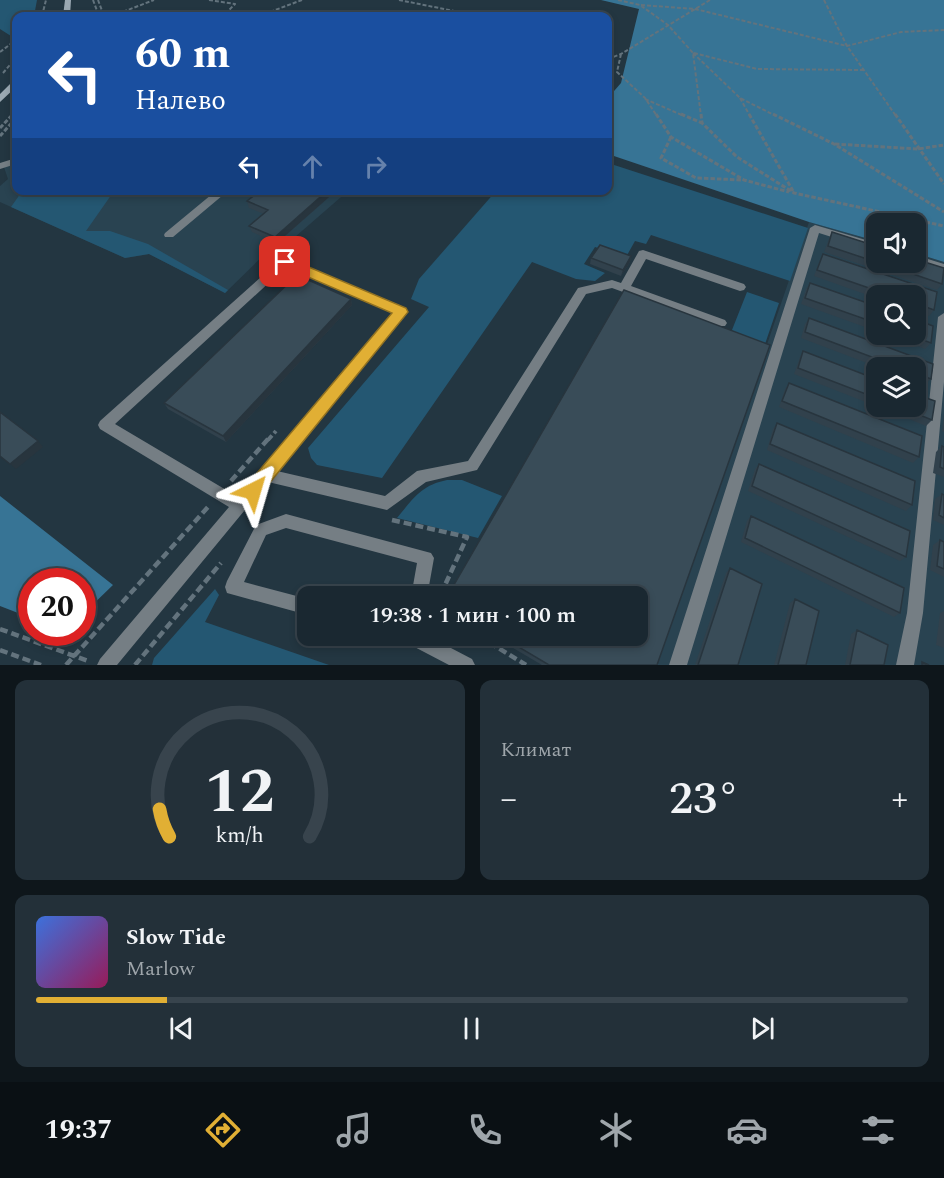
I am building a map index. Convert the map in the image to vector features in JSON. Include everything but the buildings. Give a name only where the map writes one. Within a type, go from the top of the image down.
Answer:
[{"type":"main road","points":[[0,99],[12,87]]},
{"type":"lane","points":[[169,235],[218,195]]},
{"type":"lane","points":[[678,665],[815,228],[866,244]]},
{"type":"lane","points":[[624,288],[643,254],[740,287]]},
{"type":"lane","points":[[99,664],[240,506],[401,312],[285,262],[105,425],[240,506]]},
{"type":"lane","points":[[926,262],[944,268]]},
{"type":"lane","points":[[266,475],[387,503],[422,476],[472,466],[582,291],[612,284],[721,323]]},
{"type":"lane","points":[[905,665],[915,613],[944,317]]},
{"type":"lane","points":[[297,604],[233,587],[261,530],[286,521],[426,558],[421,586]]},
{"type":"lane","points":[[430,646],[466,665]]},
{"type":"path","points":[[122,12],[154,0]]},
{"type":"path","points":[[209,0],[235,4],[227,12]]},
{"type":"path","points":[[270,12],[302,0]]},
{"type":"path","points":[[399,0],[459,12]]},
{"type":"path","points":[[618,0],[640,5],[694,9],[847,46],[901,32],[944,30]]},
{"type":"path","points":[[629,0],[668,25],[693,53],[740,98],[794,193]]},
{"type":"path","points":[[612,57],[710,0]]},
{"type":"path","points":[[824,0],[847,46],[944,184]]},
{"type":"path","points":[[693,53],[757,69],[864,70]]},
{"type":"path","points":[[693,53],[702,123]]},
{"type":"path","points":[[621,54],[617,72],[645,98],[671,137],[744,180]]},
{"type":"path","points":[[0,76],[12,62]]},
{"type":"path","points":[[645,98],[702,123],[737,157],[794,193]]},
{"type":"path","points":[[740,98],[834,144],[944,212]]},
{"type":"path","points":[[0,128],[12,115]]},
{"type":"path","points":[[0,136],[12,122]]},
{"type":"path","points":[[671,137],[661,158],[696,178],[744,180],[944,226]]},
{"type":"path","points":[[834,144],[918,149],[944,145]]},
{"type":"path","points":[[387,519],[467,537],[445,586]]},
{"type":"path","points":[[135,665],[228,555]]},
{"type":"path","points":[[0,623],[2,630],[99,664]]},
{"type":"path","points":[[495,646],[526,665]]},
{"type":"path","points":[[0,650],[40,665]]},
{"type":"shaded area","points":[[0,0],[37,0],[35,12],[12,12],[12,37],[0,29]]},
{"type":"shaded area","points":[[601,0],[944,0],[944,262],[926,256],[926,213],[866,213],[866,238],[809,222],[612,155],[612,93],[621,83],[639,9]]},
{"type":"shaded area","points":[[12,162],[12,195],[343,195],[280,250],[272,247],[225,293],[149,254],[125,258],[0,202],[0,186],[8,179],[4,167]]},
{"type":"shaded area","points":[[612,164],[808,228],[790,281],[651,235],[646,244],[635,241],[626,257],[595,247],[584,264],[605,273],[595,281],[576,279],[532,262],[382,478],[317,465],[311,458],[308,448],[429,307],[411,299],[419,279],[492,195],[612,195]]},
{"type":"shaded area","points":[[19,195],[111,195],[86,231],[110,231],[148,244],[228,290],[225,293],[149,254],[125,258],[11,207]]},
{"type":"shaded area","points":[[809,222],[866,238],[866,273],[926,273],[926,256],[944,262],[944,665],[657,665]]},
{"type":"shaded area","points":[[747,292],[779,303],[764,347],[730,335]]},
{"type":"shaded area","points":[[447,480],[462,480],[502,496],[478,538],[397,518],[424,489]]},
{"type":"shaded area","points":[[0,496],[91,568],[18,568],[18,613],[0,606]]},
{"type":"shaded area","points":[[96,572],[113,585],[96,601]]},
{"type":"shaded area","points":[[215,589],[219,595],[205,622],[329,665],[152,665],[154,658]]},
{"type":"route","points":[[253,491],[401,312],[285,262]]}]
